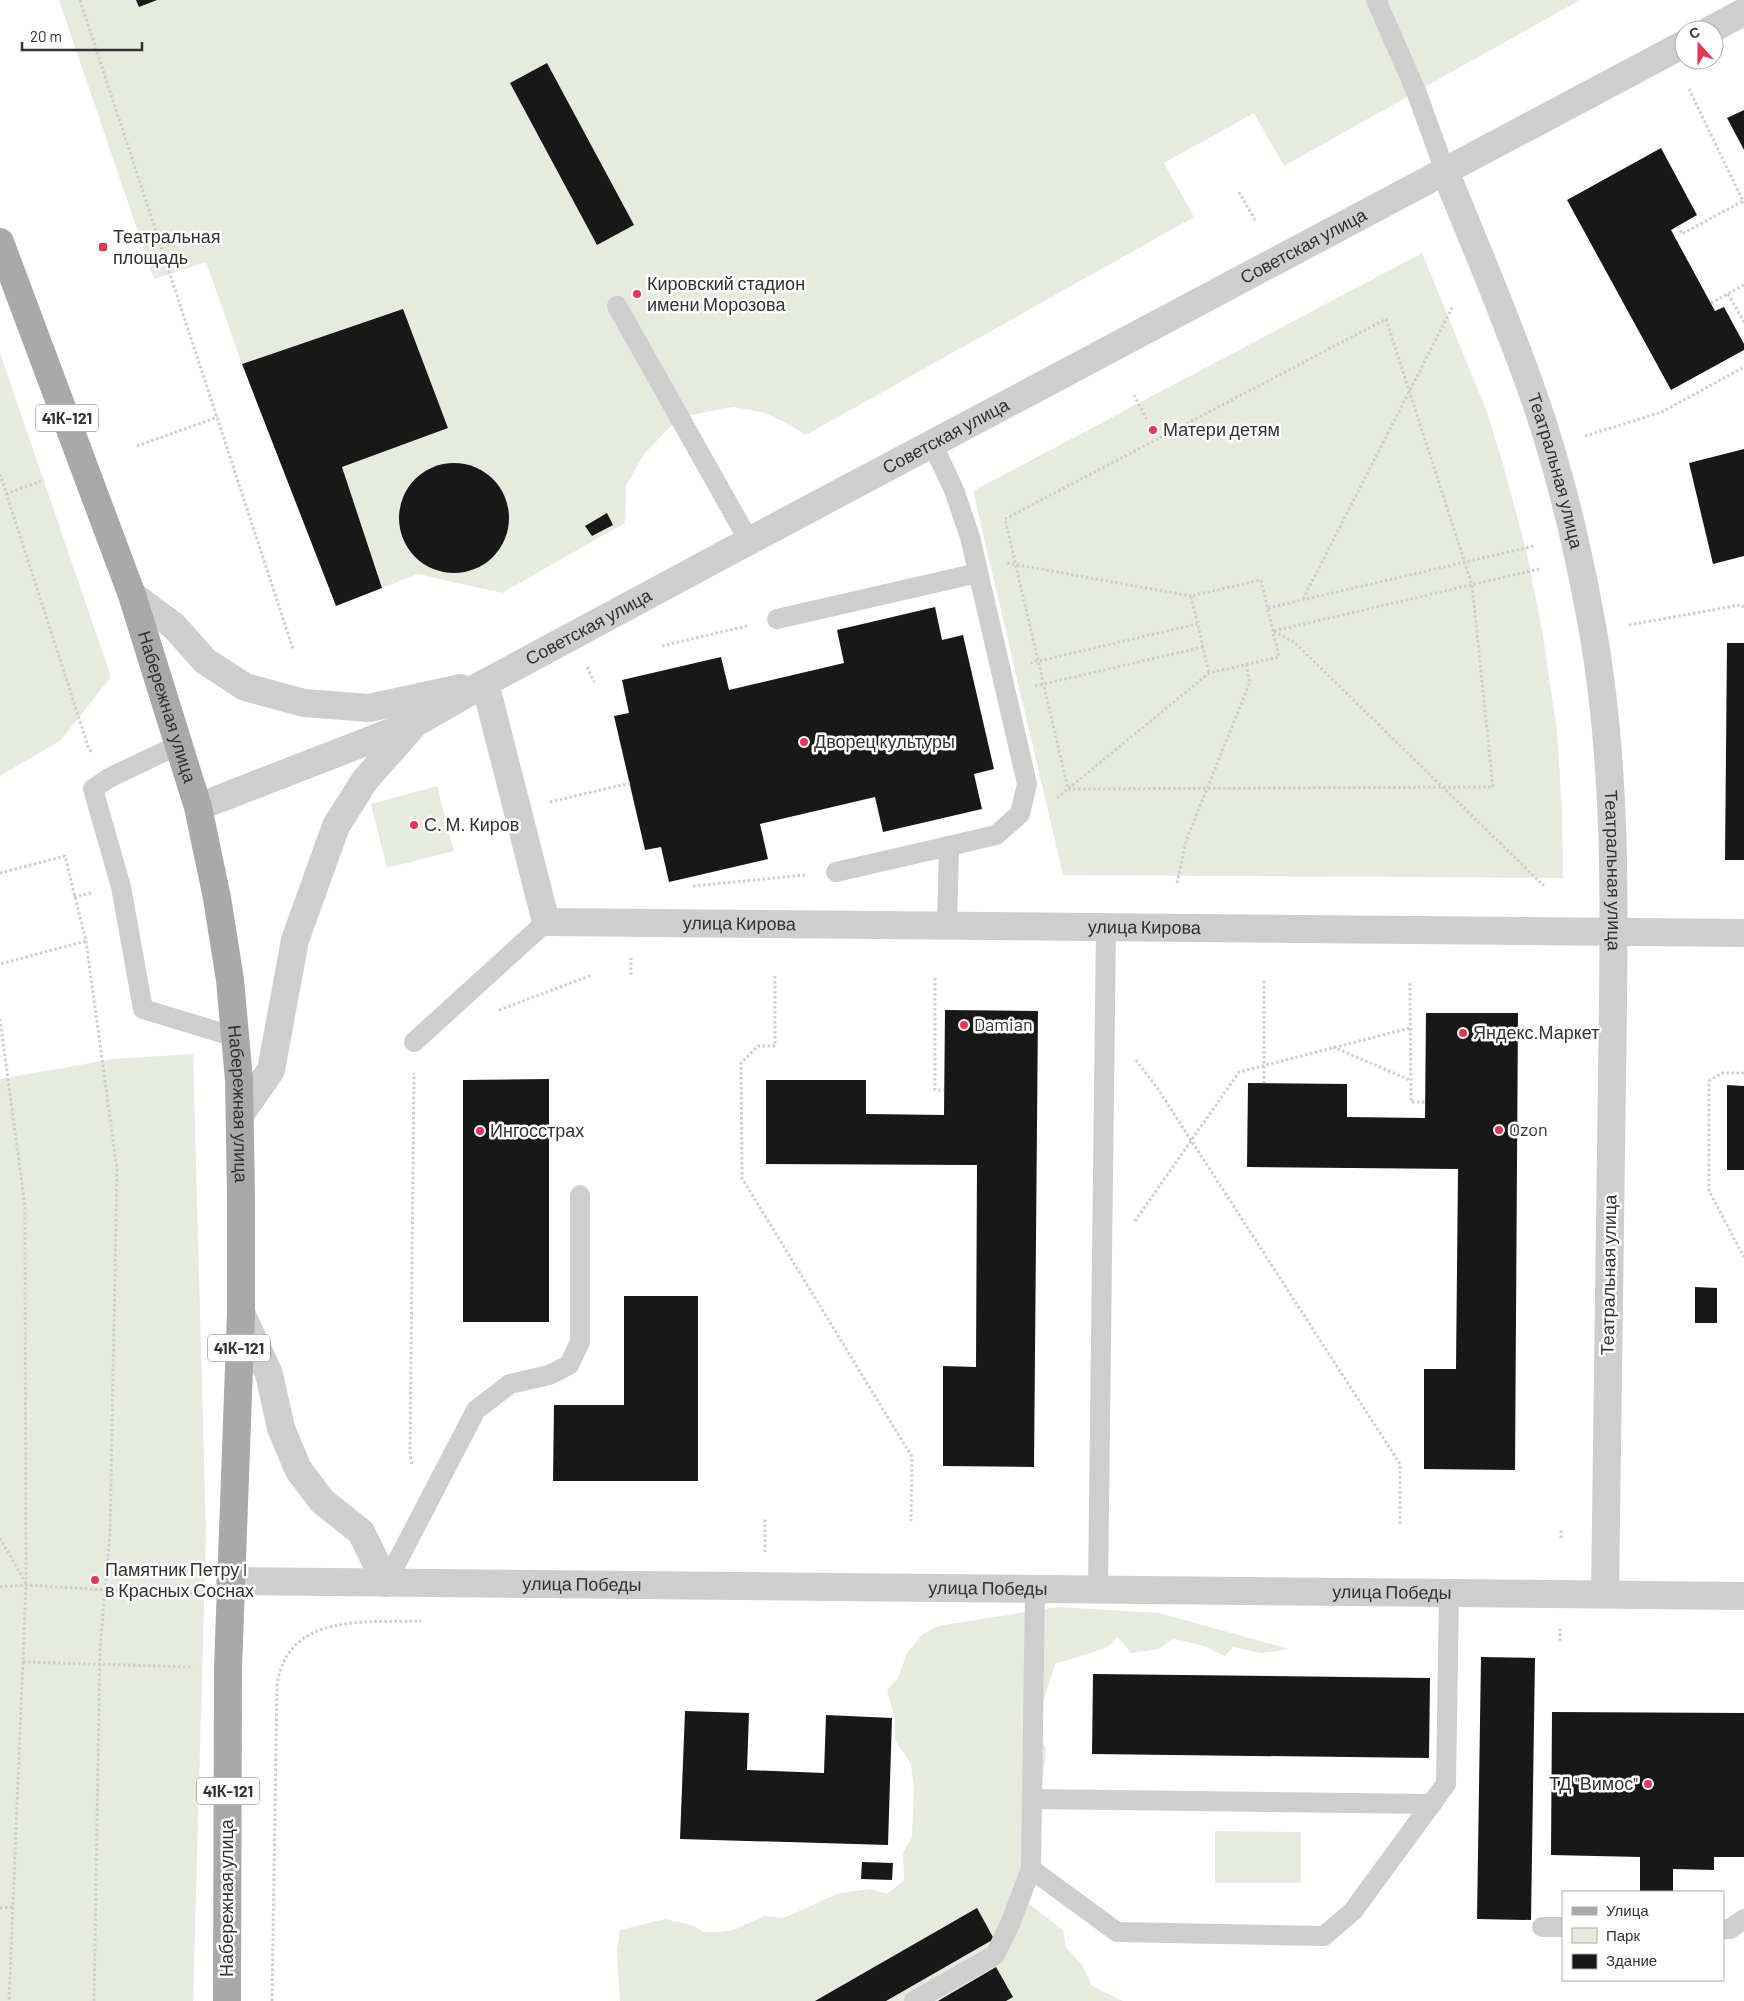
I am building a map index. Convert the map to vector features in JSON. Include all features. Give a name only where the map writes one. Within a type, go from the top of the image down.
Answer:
[{"type":"main road","name":"Набережная улица","points":[[0,242],[132,594],[198,807],[217,898],[227,962],[235,1037],[240,1115],[240,1313],[228,1678],[227,2001]]},
{"type":"street","points":[[1724,23],[1744,12]]},
{"type":"street","name":"Советская улица","points":[[198,807],[417,722],[485,683],[749,540],[1674,49]]},
{"type":"street","name":"Театральная улица","points":[[1445,171],[1506,320],[1554,458],[1575,540],[1592,623],[1607,726],[1612,810],[1614,932],[1605,1594]]},
{"type":"street","points":[[132,594],[174,626],[205,660],[245,687],[304,703],[369,708],[485,683],[546,922]]},
{"type":"street","points":[[240,1115],[271,1070],[282,1001],[295,940],[336,826],[365,780],[417,722]]},
{"type":"street","name":"улица Кирова","points":[[546,922],[1744,933]]},
{"type":"street","points":[[240,1313],[269,1374],[281,1428],[298,1469],[322,1501],[361,1532],[386,1583]]},
{"type":"street","name":"улица Победы","points":[[230,1588],[386,1583],[1744,1596]]},
{"type":"lane","points":[[1381,2],[1445,171]]},
{"type":"lane","points":[[618,306],[749,540]]},
{"type":"lane","points":[[836,872],[996,835],[1020,814],[1027,784],[976,565],[954,490],[932,443]]},
{"type":"lane","points":[[777,619],[976,565]]},
{"type":"lane","points":[[178,745],[109,778],[93,788],[121,887],[143,1009],[235,1037]]},
{"type":"lane","points":[[947,925],[948,846]]},
{"type":"lane","points":[[414,1042],[546,922]]},
{"type":"lane","points":[[1098,1590],[1106,926]]},
{"type":"lane","points":[[386,1583],[476,1410],[510,1384],[549,1375],[569,1365],[580,1342],[580,1195]]},
{"type":"lane","points":[[914,2001],[995,1955],[1010,1924],[1031,1869],[1035,1589]]},
{"type":"lane","points":[[1031,1869],[1117,1932],[1324,1936],[1353,1911],[1446,1784],[1449,1594]]},
{"type":"lane","points":[[1032,1799],[1432,1804]]},
{"type":"lane","points":[[1724,1929],[1730,1929],[1744,1919]]},
{"type":"lane","points":[[1542,1927],[1562,1927]]},
{"type":"path","points":[[80,0],[293,649]]},
{"type":"path","points":[[1678,226],[1682,234],[1743,202],[1689,88]]},
{"type":"path","points":[[1239,192],[1255,220]]},
{"type":"path","points":[[1711,303],[1744,285]]},
{"type":"path","points":[[1728,294],[1744,322]]},
{"type":"path","points":[[1303,599],[1453,306]]},
{"type":"path","points":[[1386,319],[1472,585],[1493,787],[1068,788],[1005,519],[1386,319]]},
{"type":"path","points":[[1585,436],[1662,412],[1744,367]]},
{"type":"path","points":[[1134,395],[1148,420]]},
{"type":"path","points":[[137,446],[218,418]]},
{"type":"path","points":[[0,474],[89,750],[109,778]]},
{"type":"path","points":[[6,494],[44,480]]},
{"type":"path","points":[[1268,608],[1534,546]]},
{"type":"path","points":[[976,565],[1016,564],[1191,596],[1262,580],[1280,656],[1209,673],[1054,800]]},
{"type":"path","points":[[1274,631],[1539,569]]},
{"type":"path","points":[[1191,596],[1209,673]]},
{"type":"path","points":[[1629,625],[1740,605],[1744,606]]},
{"type":"path","points":[[662,646],[777,619]]},
{"type":"path","points":[[1000,670],[1198,624]]},
{"type":"path","points":[[1274,631],[1294,642],[1544,886]]},
{"type":"path","points":[[1006,693],[1203,647]]},
{"type":"path","points":[[1176,883],[1186,841],[1250,682],[1246,664]]},
{"type":"path","points":[[588,671],[594,682]]},
{"type":"path","points":[[561,799],[630,783]]},
{"type":"path","points":[[0,873],[65,856],[86,941],[118,1168],[110,1534],[100,1664],[94,2001]]},
{"type":"path","points":[[688,886],[836,872]]},
{"type":"path","points":[[0,964],[86,941]]},
{"type":"path","points":[[498,1010],[592,975]]},
{"type":"path","points":[[776,976],[775,1046],[758,1046],[742,1063],[742,1178],[912,1457],[911,1520]]},
{"type":"path","points":[[935,978],[935,1090],[944,1090]]},
{"type":"path","points":[[1264,981],[1264,1083]]},
{"type":"path","points":[[1410,983],[1410,1102],[1425,1102]]},
{"type":"path","points":[[1105,1017],[1158,1090],[1400,1464],[1400,1526]]},
{"type":"path","points":[[0,1019],[25,1206],[26,1585],[9,2001]]},
{"type":"path","points":[[1102,1269],[1239,1072],[1410,1028]]},
{"type":"path","points":[[414,1042],[410,1456],[423,1512]]},
{"type":"path","points":[[1333,1047],[1410,1080]]},
{"type":"path","points":[[1744,1073],[1722,1073],[1709,1081],[1709,1191],[1744,1257]]},
{"type":"path","points":[[765,1518],[765,1555]]},
{"type":"path","points":[[1561,1528],[1561,1538]]},
{"type":"path","points":[[0,1538],[26,1585]]},
{"type":"path","points":[[0,1586],[26,1585],[105,1590],[230,1588]]},
{"type":"path","points":[[272,2001],[276,1694],[279,1669],[294,1648],[312,1632],[336,1624],[421,1621]]},
{"type":"path","points":[[23,1662],[198,1667]]},
{"type":"path","points":[[0,1908],[13,1908]]},
{"type":"green space","name":"Кировский стадион имени Морозова","points":[[59,0],[1580,0],[1284,166],[1254,113],[1164,163],[1194,217],[806,435],[785,422],[762,412],[733,407],[680,417],[644,454],[626,486],[625,523],[502,593],[418,574],[382,588],[342,467],[448,428],[403,310],[242,364],[206,262],[154,279]]},
{"type":"green space","points":[[1422,253],[1487,412],[1526,550],[1542,630],[1557,730],[1562,812],[1563,878],[1063,875],[973,491]]},
{"type":"green space","points":[[0,353],[111,677],[60,741],[0,776]]},
{"type":"green space","points":[[437,786],[454,851],[387,868],[371,804]]},
{"type":"green space","points":[[193,1054],[206,1533],[193,2001],[0,2001],[0,1079],[113,1059]]},
{"type":"green space","points":[[1058,1607],[1159,1613],[1289,1649],[1262,1653],[1233,1647],[1225,1656],[1204,1646],[1173,1639],[1159,1649],[1131,1653],[1118,1637],[1106,1648],[1055,1664],[1035,1728],[1046,1749],[1029,1904],[1063,1930],[1066,1947],[1082,1965],[1092,1986],[1123,2001],[620,2001],[617,1952],[620,1930],[666,1919],[694,1926],[704,1932],[734,1930],[764,1916],[784,1918],[839,1893],[871,1889],[887,1894],[904,1880],[903,1853],[912,1837],[914,1790],[911,1764],[895,1740],[895,1719],[887,1690],[898,1678],[907,1653],[922,1635],[938,1626]]},
{"type":"green space","points":[[1215,1831],[1301,1832],[1301,1883],[1215,1883]]},
{"type":"building","points":[[136,0],[157,0],[139,7]]},
{"type":"building","points":[[547,63],[634,225],[597,245],[510,83]]},
{"type":"building","points":[[1744,110],[1744,150],[1727,118]]},
{"type":"building","points":[[1661,148],[1697,215],[1671,230],[1715,311],[1724,307],[1744,344],[1744,350],[1671,390],[1567,200]]},
{"type":"building","points":[[403,309],[448,428],[342,467],[382,588],[336,606],[242,364]]},
{"type":"building","points":[[1744,449],[1744,556],[1713,564],[1689,463]]},
{"type":"building","points":[[454,463],[475,467],[493,479],[505,497],[509,518],[505,539],[493,557],[475,569],[454,573],[433,569],[415,557],[403,539],[399,518],[403,497],[415,479],[433,467]]},
{"type":"building","points":[[607,513],[613,525],[592,536],[585,526]]},
{"type":"building","name":"Дворец культуры","points":[[935,607],[942,640],[963,635],[994,769],[974,774],[982,809],[883,832],[875,797],[760,824],[768,859],[669,882],[661,847],[645,850],[614,716],[629,713],[622,680],[721,657],[729,690],[844,663],[837,630]]},
{"type":"building","points":[[1727,643],[1744,643],[1744,860],[1725,860]]},
{"type":"building","points":[[945,1010],[1038,1011],[1034,1467],[943,1466],[943,1366],[976,1367],[977,1165],[766,1164],[766,1080],[866,1080],[866,1114],[944,1115]]},
{"type":"building","points":[[1426,1013],[1518,1013],[1515,1470],[1424,1469],[1424,1369],[1456,1369],[1458,1169],[1247,1167],[1248,1083],[1347,1084],[1347,1117],[1425,1118]]},
{"type":"building","points":[[549,1079],[549,1322],[463,1322],[463,1080]]},
{"type":"building","points":[[1727,1085],[1744,1086],[1744,1170],[1727,1170]]},
{"type":"building","points":[[1695,1287],[1717,1288],[1717,1323],[1695,1323]]},
{"type":"building","points":[[624,1296],[698,1296],[698,1481],[553,1481],[554,1405],[624,1405]]},
{"type":"building","points":[[1481,1657],[1535,1658],[1531,1920],[1477,1919]]},
{"type":"building","points":[[1093,1674],[1430,1678],[1429,1758],[1092,1754]]},
{"type":"building","points":[[685,1711],[749,1713],[747,1770],[824,1773],[826,1715],[892,1718],[888,1845],[680,1839]]},
{"type":"building","name":"ТД \"Вимос\"","points":[[1552,1712],[1744,1713],[1744,1857],[1714,1857],[1714,1870],[1673,1869],[1673,1891],[1640,1891],[1640,1857],[1551,1855]]},
{"type":"building","points":[[862,1862],[893,1863],[892,1880],[861,1879]]},
{"type":"building","points":[[977,1908],[994,1939],[886,2001],[815,2001]]},
{"type":"building","points":[[996,1967],[1013,1997],[1006,2001],[938,2001]]},
{"type":"place","name":"Театральная площадь","points":[[103,247]]},
{"type":"place","name":"Кировский стадион имени Морозова","points":[[637,294]]},
{"type":"place","name":"Матери детям","points":[[1153,430]]},
{"type":"place","name":"Дворец культуры","points":[[804,742]]},
{"type":"place","name":"С. М. Киров","points":[[414,825]]},
{"type":"place","name":"Damian","points":[[964,1025]]},
{"type":"place","name":"Яндекс.Маркет","points":[[1463,1033]]},
{"type":"place","name":"Ozon","points":[[1499,1130]]},
{"type":"place","name":"Ингосстрах","points":[[480,1131]]},
{"type":"place","name":"Памятник Петру I в Красных Соснах","points":[[95,1580]]},
{"type":"place","name":"ТД \"Вимос\"","points":[[1648,1784]]}]
